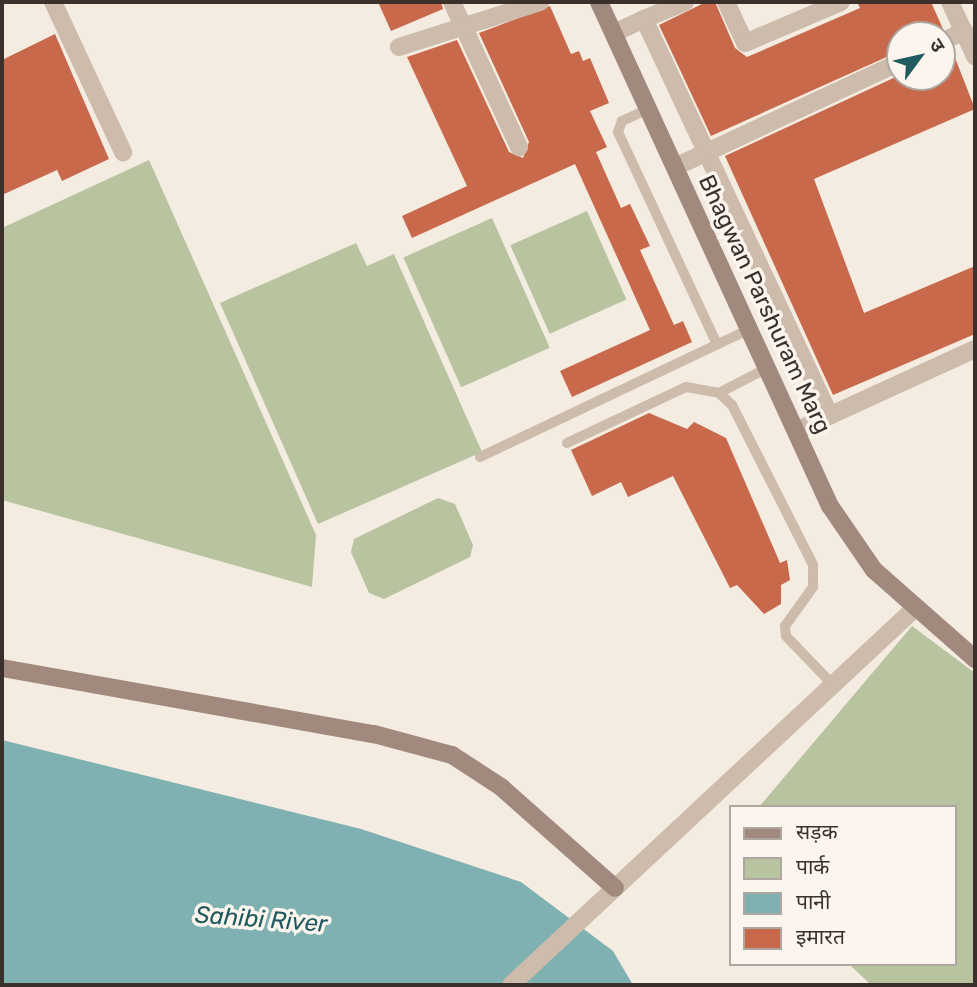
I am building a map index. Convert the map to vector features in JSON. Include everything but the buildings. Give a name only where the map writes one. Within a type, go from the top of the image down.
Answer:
[{"type":"street","points":[[53,2],[122,152]]},
{"type":"street","points":[[452,2],[519,147]]},
{"type":"street","points":[[399,47],[540,2]]},
{"type":"street","name":"Bhagwan Parshuram Marg","points":[[599,2],[830,506],[874,570],[913,610],[975,659]]},
{"type":"street","points":[[614,33],[685,2]]},
{"type":"street","points":[[726,2],[745,43],[841,2]]},
{"type":"street","points":[[950,2],[975,56]]},
{"type":"street","points":[[644,19],[709,152],[830,416]]},
{"type":"street","points":[[956,36],[964,32]]},
{"type":"street","points":[[675,167],[886,69]]},
{"type":"street","points":[[796,431],[975,349]]},
{"type":"street","points":[[511,985],[913,610]]},
{"type":"street","points":[[2,668],[374,734],[452,755],[501,787],[615,888]]},
{"type":"lane","points":[[648,109],[622,121],[618,132],[717,344]]},
{"type":"lane","points":[[480,457],[749,329]]},
{"type":"lane","points":[[719,393],[767,368]]},
{"type":"lane","points":[[567,443],[687,387],[719,393],[732,405],[813,565],[813,587],[785,626],[786,636],[833,685]]},
{"type":"green space","points":[[149,160],[316,535],[312,587],[2,500],[2,228]]},
{"type":"green space","points":[[587,211],[626,300],[550,334],[510,245]]},
{"type":"green space","points":[[492,218],[550,348],[461,387],[403,257]]},
{"type":"green space","points":[[356,243],[367,266],[394,254],[482,452],[318,524],[220,303]]},
{"type":"green space","points":[[438,498],[455,504],[473,545],[470,557],[384,599],[369,593],[351,552],[354,539]]},
{"type":"green space","points":[[912,626],[975,673],[975,985],[871,985],[851,966],[956,966],[956,805],[761,805]]},
{"type":"water","name":"Sahibi River","points":[[2,740],[361,829],[521,882],[613,951],[633,985],[2,985]]}]
